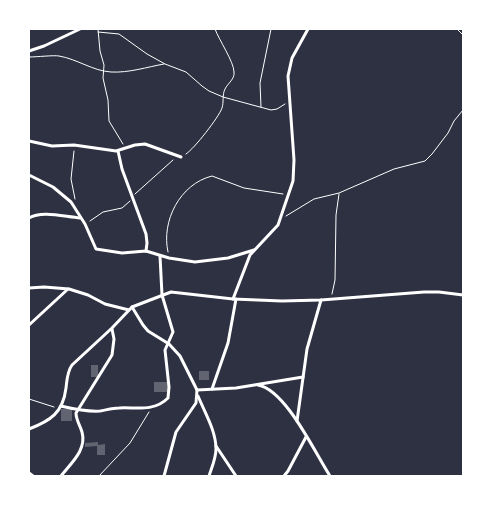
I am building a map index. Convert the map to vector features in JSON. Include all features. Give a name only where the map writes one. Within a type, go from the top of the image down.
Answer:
[{"type":"street","points":[[29,51],[80,29]]},
{"type":"street","points":[[212,389],[228,343],[234,299],[247,261],[254,250],[278,225],[293,180],[294,160],[288,101],[289,71],[292,58],[308,29]]},
{"type":"street","points":[[29,142],[52,146],[74,146],[118,151],[135,145],[145,144],[181,157]]},
{"type":"street","points":[[118,151],[122,169],[146,234],[146,251]]},
{"type":"street","points":[[29,175],[53,187],[67,198],[78,211],[96,249],[122,253],[146,251],[186,262],[203,262],[228,258],[254,250]]},
{"type":"street","points":[[29,218],[34,214],[43,214],[80,218]]},
{"type":"street","points":[[61,406],[78,410],[155,407],[169,396],[165,351],[172,330],[162,295],[160,255]]},
{"type":"street","points":[[29,288],[44,286],[69,289],[88,295],[105,304],[131,308],[148,331],[168,344],[180,356],[213,431],[216,446],[209,476]]},
{"type":"street","points":[[29,325],[69,289]]},
{"type":"street","points":[[29,429],[49,420],[61,406],[64,400],[70,367],[131,308],[162,295],[177,291],[234,299],[282,301],[329,300],[424,292],[463,295]]},
{"type":"street","points":[[297,421],[309,342],[321,300]]},
{"type":"street","points":[[61,476],[81,450],[83,434],[76,416],[112,355],[114,339],[112,328]]},
{"type":"street","points":[[197,393],[212,389],[258,385],[303,377]]},
{"type":"street","points":[[258,385],[269,389],[297,421],[330,476]]},
{"type":"street","points":[[164,476],[176,432],[196,403],[197,393]]},
{"type":"street","points":[[284,476],[306,437]]},
{"type":"street","points":[[216,446],[236,476]]},
{"type":"street","points":[[29,473],[33,476]]},
{"type":"path","points":[[85,224],[103,212],[122,208],[171,161],[192,149],[215,120],[222,109],[223,97],[234,72],[230,59],[215,29]]},
{"type":"path","points":[[261,108],[260,83],[271,29]]},
{"type":"path","points":[[457,29],[463,34]]},
{"type":"path","points":[[126,148],[109,121],[104,66],[98,30],[119,34],[147,54],[165,64],[186,72],[202,86],[223,97],[274,110],[288,101]]},
{"type":"path","points":[[29,57],[58,56],[103,71],[123,72],[165,64]]},
{"type":"path","points":[[279,221],[314,199],[339,193],[394,169],[425,161],[448,133],[454,121],[463,110]]},
{"type":"path","points":[[74,146],[71,179],[78,211]]},
{"type":"path","points":[[169,258],[166,243],[170,219],[177,202],[186,190],[202,179],[212,176],[244,188],[288,195]]},
{"type":"path","points":[[329,300],[334,288],[336,215],[339,193]]},
{"type":"path","points":[[29,399],[41,401],[53,407],[61,406]]},
{"type":"path","points":[[99,476],[130,443],[145,417],[155,407]]},
{"type":"building","points":[[91,365],[98,365],[98,377],[91,377]]},
{"type":"building","points":[[199,371],[209,371],[209,380],[199,380]]},
{"type":"building","points":[[154,382],[168,382],[168,392],[154,392]]},
{"type":"building","points":[[61,409],[72,409],[72,421],[61,421]]},
{"type":"building","points":[[98,442],[98,445],[105,444],[105,455],[97,455],[97,446],[85,447],[85,443]]}]
